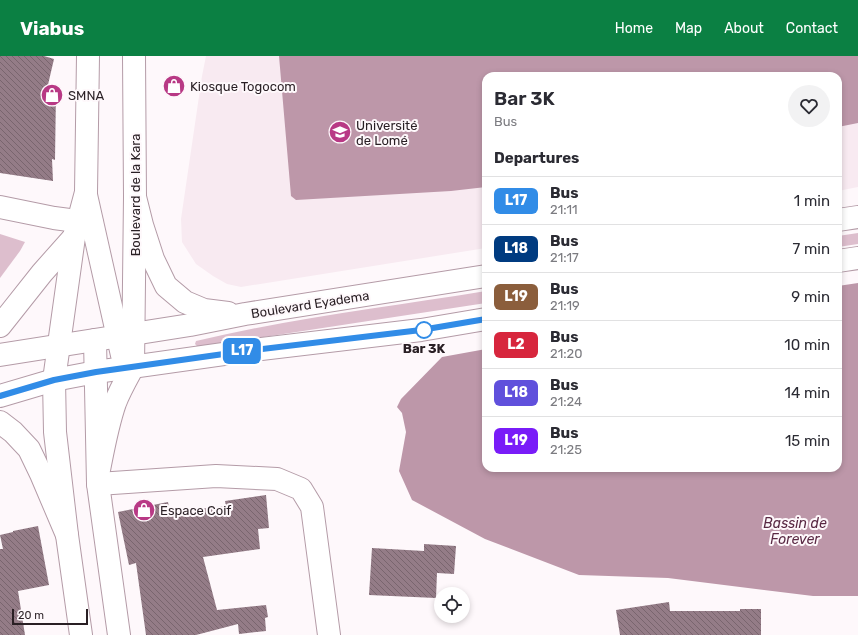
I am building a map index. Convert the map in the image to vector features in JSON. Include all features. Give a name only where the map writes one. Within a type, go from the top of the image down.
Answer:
[{"type":"main road","points":[[81,635],[55,432],[54,380],[86,192],[88,56]]},
{"type":"main road","name":"Boulevard de la Kara","points":[[126,335],[135,197],[134,56]]},
{"type":"main road","points":[[135,197],[153,259],[166,286],[185,302],[204,310],[245,314]]},
{"type":"main road","points":[[0,207],[54,218],[81,227],[126,335],[130,368],[116,402],[107,433],[98,479]]},
{"type":"main road","points":[[842,219],[858,217]]},
{"type":"main road","points":[[0,326],[81,227]]},
{"type":"main road","points":[[842,260],[858,258]]},
{"type":"main road","name":"Boulevard Eyadema","points":[[0,355],[482,277]]},
{"type":"main road","points":[[0,396],[54,380],[96,372],[245,351],[421,330],[482,320]]},
{"type":"main road","points":[[95,340],[98,479],[119,635]]},
{"type":"main road","points":[[0,422],[13,432],[29,449],[67,535]]},
{"type":"main road","points":[[98,479],[216,476],[277,479],[301,489],[312,507],[329,635]]},
{"type":"shaded area","name":"Université de Lomé","points":[[206,56],[858,56],[858,187],[842,190],[842,72],[482,72],[482,249],[241,287],[227,284],[196,264],[182,242],[181,219]]},
{"type":"shaded area","points":[[858,233],[858,244],[842,246],[842,235]]},
{"type":"shaded area","points":[[0,234],[25,242],[0,278]]},
{"type":"shaded area","points":[[482,292],[482,304],[198,347],[195,344],[196,341],[232,333],[341,313]]},
{"type":"water","points":[[279,56],[858,56],[858,123],[842,126],[842,72],[482,72],[482,187],[451,191],[296,200],[291,196]]},
{"type":"water","name":"Bassin de Forever","points":[[858,283],[858,596],[813,596],[668,578],[579,575],[485,539],[412,500],[399,471],[406,432],[402,413],[397,407],[401,399],[442,357],[482,350],[482,472],[842,472],[842,285]]},
{"type":"building","points":[[0,56],[44,56],[54,59],[47,89],[56,90],[55,160],[52,159],[53,181],[0,173]]},
{"type":"building","points":[[266,495],[269,528],[258,529],[260,549],[203,557],[217,610],[266,605],[268,617],[265,618],[266,631],[239,634],[238,624],[196,635],[146,635],[136,563],[129,565],[118,512],[168,502],[170,512],[226,506],[225,501]]},
{"type":"building","points":[[38,526],[49,585],[18,591],[25,635],[0,635],[0,549],[3,549],[0,535]]},
{"type":"building","points":[[424,544],[456,546],[454,574],[437,573],[436,587],[434,587],[434,598],[369,595],[372,548],[424,551]]},
{"type":"building","points":[[669,602],[670,611],[740,611],[740,609],[761,609],[761,635],[620,635],[616,610]]},
{"type":"bus line","name":"L17","points":[[0,396],[54,380],[96,372],[245,351],[421,330],[482,320]]},
{"type":"place","name":"Kiosque Togocom","points":[[174,86]]},
{"type":"place","name":"SMNA","points":[[52,95]]},
{"type":"place","name":"Université de Lomé","points":[[340,132]]},
{"type":"place","name":"Bar 3K","points":[[424,330]]},
{"type":"place","name":"Espace Coif","points":[[144,510]]}]
